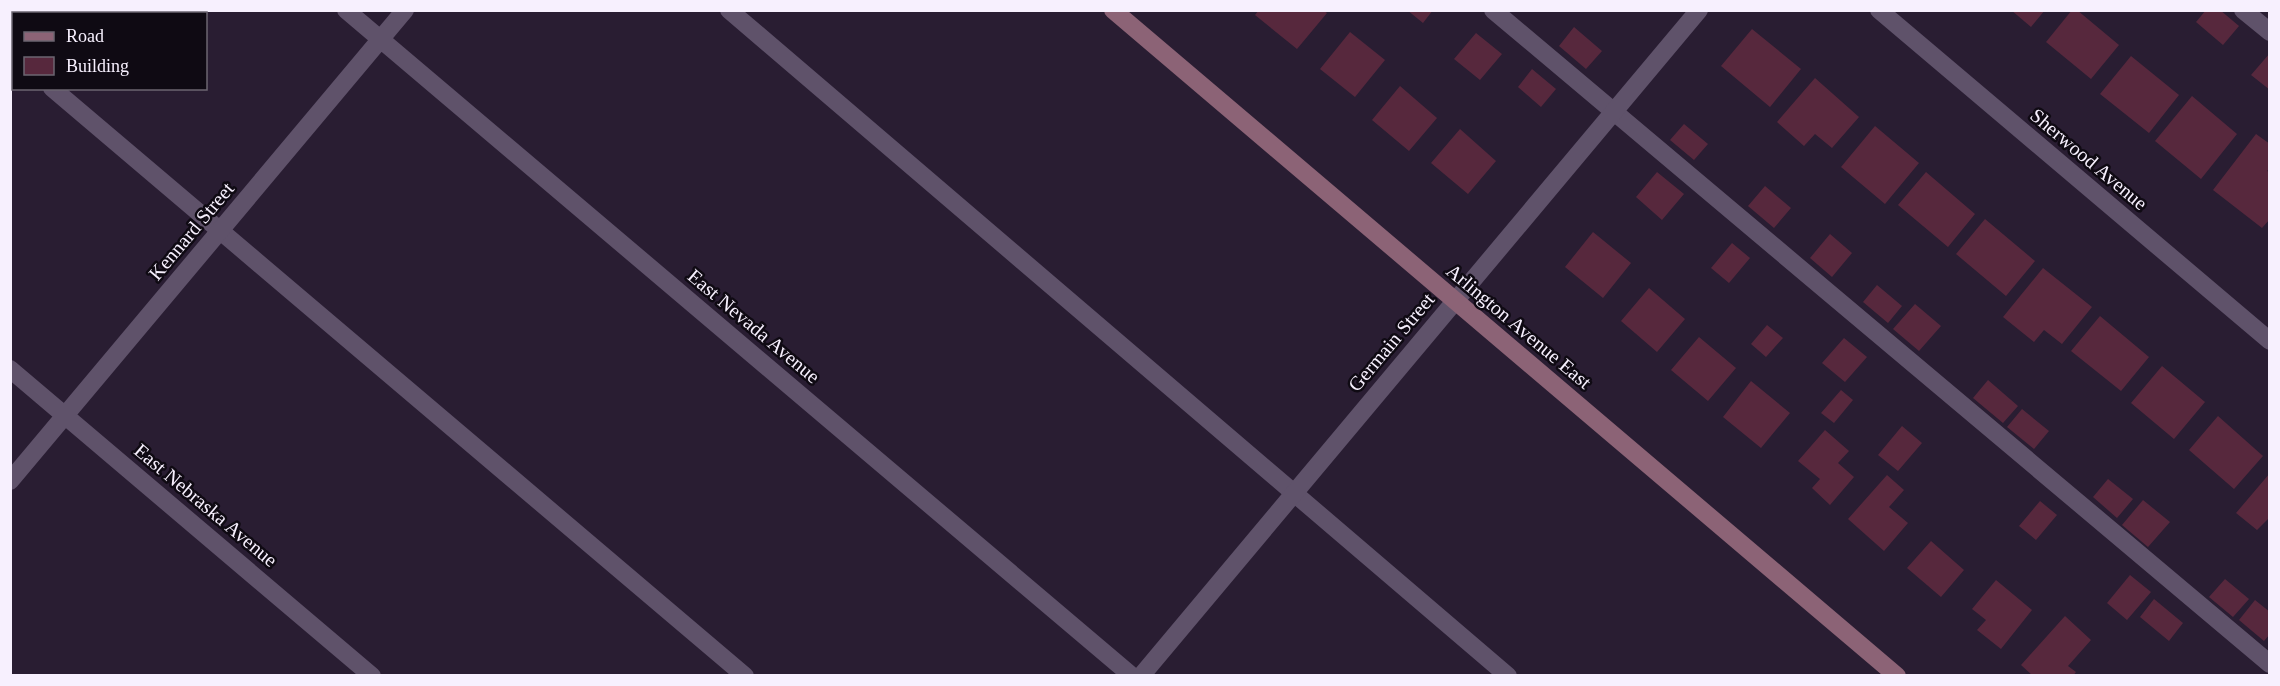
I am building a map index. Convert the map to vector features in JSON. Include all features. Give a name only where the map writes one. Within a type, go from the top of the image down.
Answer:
[{"type":"street","name":"East Nevada Avenue","points":[[346,10],[1132,675]]},
{"type":"street","name":"Kennard Street","points":[[10,481],[405,10]]},
{"type":"street","points":[[729,10],[1508,675]]},
{"type":"street","name":"Arlington Avenue East","points":[[1113,10],[1897,675]]},
{"type":"street","points":[[1493,10],[2270,664]]},
{"type":"street","name":"Germain Street","points":[[1141,675],[1699,10]]},
{"type":"street","name":"Sherwood Avenue","points":[[1879,10],[2270,341]]},
{"type":"street","points":[[2243,10],[2270,32]]},
{"type":"street","points":[[54,90],[745,675]]},
{"type":"street","name":"East Nebraska Avenue","points":[[10,369],[372,675]]},
{"type":"building","points":[[1259,10],[1323,10],[1327,13],[1297,49],[1255,15]]},
{"type":"building","points":[[1407,10],[1433,10],[1423,23]]},
{"type":"building","points":[[2011,10],[2045,10],[2031,27]]},
{"type":"building","points":[[2072,10],[2077,10],[2119,45],[2091,79],[2046,42]]},
{"type":"building","points":[[2206,10],[2220,10],[2239,26],[2223,45],[2196,22]]},
{"type":"building","points":[[1574,27],[1602,51],[1586,69],[1559,46]]},
{"type":"building","points":[[1752,29],[1801,69],[1770,107],[1721,66]]},
{"type":"building","points":[[1350,32],[1385,60],[1355,97],[1320,69]]},
{"type":"building","points":[[1476,33],[1502,54],[1480,80],[1454,59]]},
{"type":"building","points":[[2270,53],[2270,90],[2251,75]]},
{"type":"building","points":[[2131,56],[2179,95],[2149,133],[2100,94]]},
{"type":"building","points":[[1532,69],[1556,89],[1541,107],[1518,87]]},
{"type":"building","points":[[1815,78],[1859,117],[1832,148],[1815,134],[1804,146],[1777,122]]},
{"type":"building","points":[[1400,86],[1437,118],[1409,151],[1372,120]]},
{"type":"building","points":[[2192,96],[2237,134],[2201,179],[2155,141]]},
{"type":"building","points":[[1684,124],[1708,144],[1694,160],[1670,140]]},
{"type":"building","points":[[1875,126],[1919,163],[1885,204],[1841,167]]},
{"type":"building","points":[[1460,129],[1496,161],[1468,194],[1431,163]]},
{"type":"building","points":[[2256,134],[2270,144],[2270,168],[2267,171],[2270,172],[2270,219],[2262,228],[2213,190]]},
{"type":"building","points":[[1657,172],[1684,194],[1662,220],[1636,197]]},
{"type":"building","points":[[1926,172],[1975,214],[1948,247],[1898,205]]},
{"type":"building","points":[[1765,186],[1791,208],[1774,228],[1748,206]]},
{"type":"building","points":[[1985,219],[2035,261],[2006,296],[1956,254]]},
{"type":"building","points":[[1593,232],[1631,263],[1603,298],[1565,267]]},
{"type":"building","points":[[1830,234],[1852,253],[1832,277],[1810,258]]},
{"type":"building","points":[[1732,243],[1750,258],[1729,283],[1711,268]]},
{"type":"building","points":[[2043,268],[2092,307],[2062,344],[2044,330],[2034,342],[2003,317]]},
{"type":"building","points":[[1877,285],[1902,306],[1888,323],[1863,302]]},
{"type":"building","points":[[1649,288],[1685,319],[1657,352],[1621,321]]},
{"type":"building","points":[[1915,304],[1941,326],[1919,351],[1893,329]]},
{"type":"building","points":[[2100,316],[2149,357],[2121,391],[2071,351]]},
{"type":"building","points":[[1767,325],[1783,338],[1766,357],[1751,344]]},
{"type":"building","points":[[1699,337],[1736,368],[1708,401],[1671,370]]},
{"type":"building","points":[[1844,338],[1867,357],[1845,382],[1822,363]]},
{"type":"building","points":[[2162,366],[2205,402],[2174,439],[2131,403]]},
{"type":"building","points":[[1988,380],[2018,406],[2003,423],[1973,398]]},
{"type":"building","points":[[1751,381],[1790,413],[1761,448],[1723,417]]},
{"type":"building","points":[[1841,390],[1853,400],[1834,423],[1821,413]]},
{"type":"building","points":[[2022,409],[2049,431],[2034,449],[2007,427]]},
{"type":"building","points":[[2218,416],[2263,456],[2234,489],[2189,450]]},
{"type":"building","points":[[1902,426],[1922,443],[1898,471],[1878,455]]},
{"type":"building","points":[[1825,430],[1849,451],[1838,463],[1854,477],[1830,505],[1812,488],[1820,479],[1798,461]]},
{"type":"building","points":[[2270,473],[2270,517],[2257,530],[2236,513]]},
{"type":"building","points":[[1887,475],[1904,490],[1889,507],[1908,523],[1884,551],[1848,519]]},
{"type":"building","points":[[2108,479],[2133,499],[2117,518],[2093,497]]},
{"type":"building","points":[[2143,500],[2170,522],[2148,547],[2122,525]]},
{"type":"building","points":[[2040,501],[2057,515],[2036,540],[2019,526]]},
{"type":"building","points":[[1931,541],[1964,570],[1941,597],[1907,568]]},
{"type":"building","points":[[2130,575],[2151,592],[2127,620],[2107,603]]},
{"type":"building","points":[[2225,579],[2249,599],[2233,617],[2209,597]]},
{"type":"building","points":[[1996,580],[2032,610],[2001,649],[1977,630],[1986,620],[1972,609]]},
{"type":"building","points":[[2154,599],[2183,623],[2169,641],[2140,617]]},
{"type":"building","points":[[2255,600],[2270,612],[2270,634],[2264,641],[2239,620]]},
{"type":"building","points":[[2065,616],[2091,640],[2068,666],[2076,672],[2073,676],[2033,676],[2021,665]]}]
